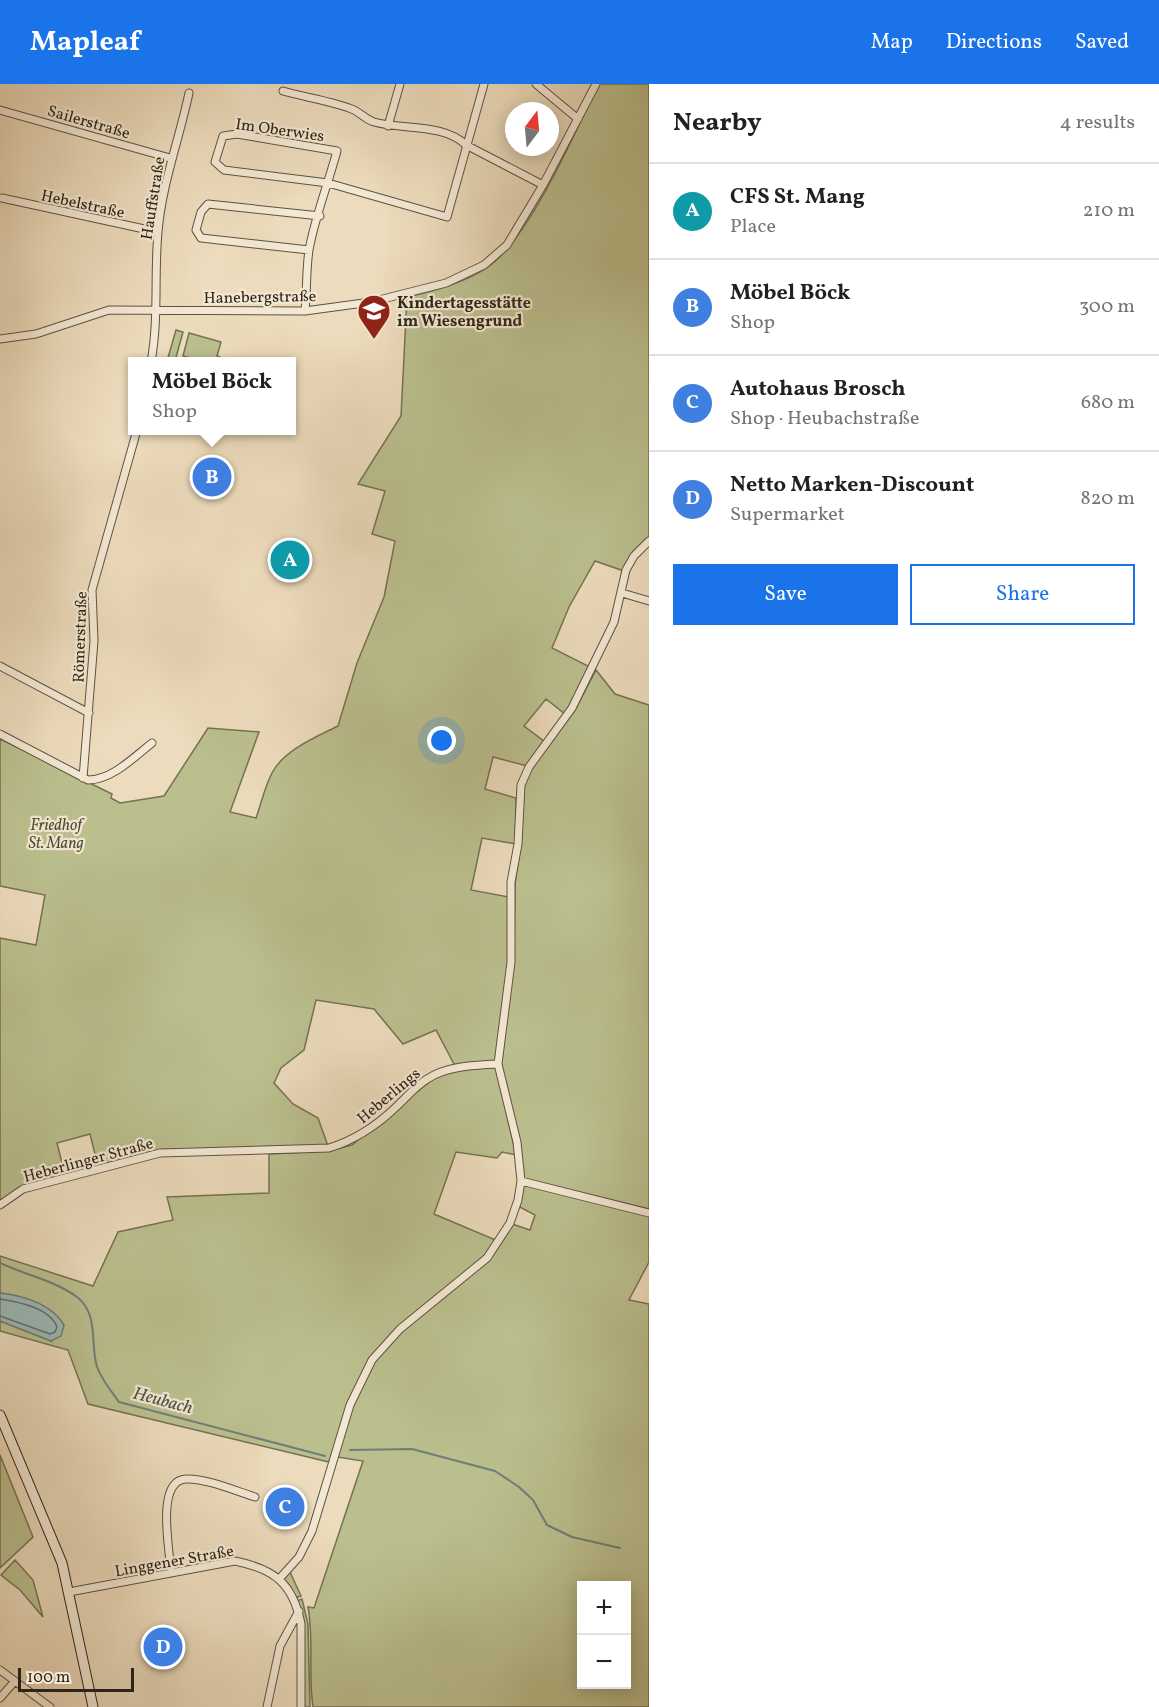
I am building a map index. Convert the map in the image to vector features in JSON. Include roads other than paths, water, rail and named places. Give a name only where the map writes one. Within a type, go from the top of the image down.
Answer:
[{"type":"main road","points":[[0,1415],[63,1563],[93,1707]]},
{"type":"street","points":[[388,126],[400,84]]},
{"type":"street","points":[[466,145],[484,84]]},
{"type":"street","points":[[536,84],[578,119]]},
{"type":"street","name":"Hanebergstraße","points":[[0,339],[36,334],[109,310],[305,311],[371,302],[429,289],[484,265],[507,245],[543,185],[596,84]]},
{"type":"street","points":[[283,91],[355,110],[364,119],[388,126],[413,126],[459,138],[466,145],[543,185]]},
{"type":"street","name":"Hauffstraße","points":[[157,310],[158,232],[170,158],[180,132],[189,93]]},
{"type":"street","name":"Sailerstraße","points":[[0,110],[170,158]]},
{"type":"street","name":"Im Oberwies","points":[[305,311],[309,250],[320,216],[328,183],[337,151],[237,134],[223,136],[215,162],[224,170],[328,183],[447,217],[466,145]]},
{"type":"street","name":"Hebelstraße","points":[[2,198],[158,232]]},
{"type":"street","points":[[309,250],[201,238],[196,230],[201,212],[208,204],[320,216]]},
{"type":"street","points":[[152,357],[157,310]]},
{"type":"street","name":"Römerstraße","points":[[83,778],[94,641],[92,590],[136,435]]},
{"type":"street","points":[[302,1707],[298,1611],[280,1578],[299,1557],[312,1531],[350,1405],[372,1360],[400,1329],[488,1258],[510,1223],[518,1200],[521,1181],[517,1142],[498,1064],[512,962],[511,882],[518,844],[521,785],[529,767],[572,708],[614,622],[630,563],[649,541]]},
{"type":"street","points":[[622,593],[649,601]]},
{"type":"street","points":[[0,666],[89,713]]},
{"type":"street","points":[[0,734],[83,778],[99,780],[108,776],[152,743]]},
{"type":"street","name":"Heberlings","points":[[296,1150],[329,1148],[353,1140],[372,1128],[417,1086],[432,1076],[455,1068],[498,1064]]},
{"type":"street","name":"Heberlinger Straße","points":[[0,1205],[23,1189],[160,1153],[296,1150]]},
{"type":"street","points":[[521,1181],[649,1214]]},
{"type":"street","points":[[171,1572],[166,1515],[168,1496],[174,1483],[192,1479],[255,1497]]},
{"type":"street","name":"Linggener Straße","points":[[69,1592],[235,1561],[255,1565],[280,1578]]},
{"type":"street","points":[[267,1707],[280,1646],[298,1611]]},
{"type":"street","points":[[0,1670],[50,1707]]},
{"type":"street","points":[[0,1698],[15,1681]]},
{"type":"water","points":[[0,1293],[36,1302],[52,1311],[64,1325],[61,1336],[51,1341],[0,1321]]},
{"type":"waterway","name":"Heubach","points":[[0,1263],[59,1286],[84,1304],[93,1330],[97,1367],[119,1402],[325,1456]]},
{"type":"waterway","name":"Heubach","points":[[350,1450],[412,1449],[495,1471],[519,1487],[533,1500],[547,1525],[572,1537],[620,1548]]},
{"type":"place","name":"Kindertagesstätte im Wiesengrund","points":[[374,340]]},
{"type":"place","name":"Möbel Böck","points":[[212,477]]},
{"type":"place","name":"CFS St. Mang","points":[[290,560]]},
{"type":"place","name":"Autohaus Brosch","points":[[285,1507]]},
{"type":"place","name":"Netto Marken-Discount","points":[[163,1647]]},
{"type":"park label","name":"Friedhof St. Mang","points":[[56,833]]}]
